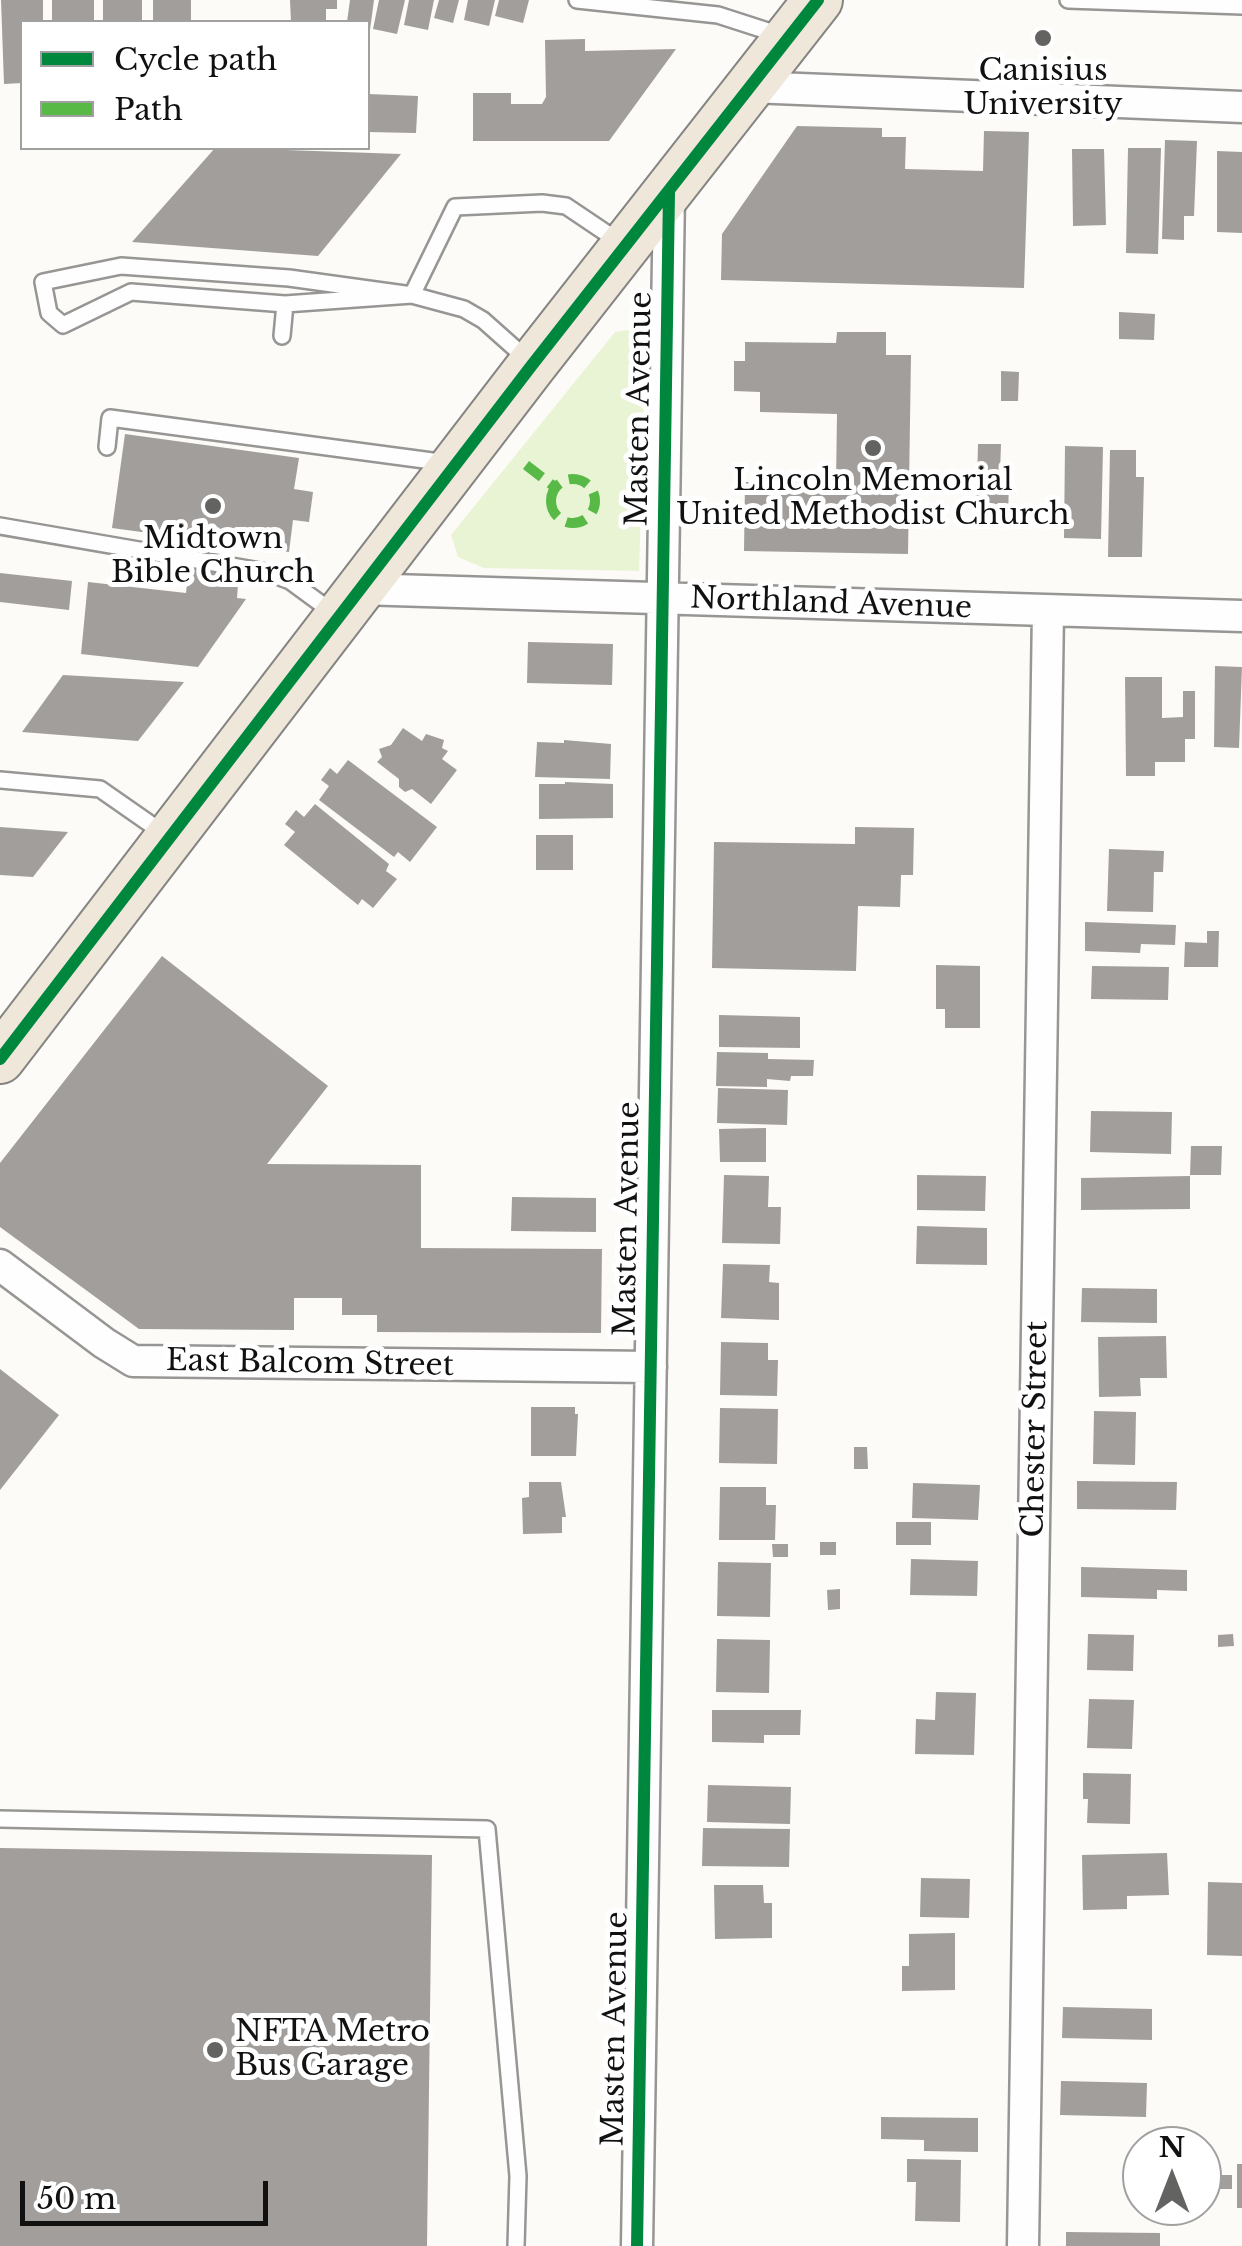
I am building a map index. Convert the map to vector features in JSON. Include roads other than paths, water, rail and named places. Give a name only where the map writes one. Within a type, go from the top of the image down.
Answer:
[{"type":"main road","points":[[0,1059],[532,365],[818,0]]},
{"type":"street","points":[[751,86],[1242,107]]},
{"type":"street","name":"Masten Avenue","points":[[637,2246],[669,193]]},
{"type":"street","name":"Northland Avenue","points":[[349,603],[662,599],[1242,616]]},
{"type":"street","name":"Chester Street","points":[[1023,2246],[1048,611]]},
{"type":"street","name":"East Balcom Street","points":[[0,1265],[133,1361],[651,1367]]},
{"type":"lane","points":[[577,0],[718,15],[789,38]]},
{"type":"lane","points":[[1068,0],[1242,6]]},
{"type":"lane","points":[[412,296],[455,207],[542,203],[566,206],[626,246]]},
{"type":"lane","points":[[412,296],[285,304],[131,292],[63,325],[49,313],[43,282],[121,266],[289,278],[412,296],[438,300],[483,320],[532,365]]},
{"type":"lane","points":[[282,336],[285,304]]},
{"type":"lane","points":[[107,447],[110,418],[456,464]]},
{"type":"lane","points":[[0,526],[266,572],[349,603]]},
{"type":"lane","points":[[0,780],[100,789],[170,838]]},
{"type":"lane","points":[[0,1819],[486,1829],[518,2176],[516,2246]]},
{"type":"place","name":"Canisius University","points":[[1043,38]]},
{"type":"place","name":"Lincoln Memorial United Methodist Church","points":[[873,448]]},
{"type":"place","name":"Midtown Bible Church","points":[[213,506]]},
{"type":"place","name":"NFTA Metro Bus Garage","points":[[215,2050]]}]
